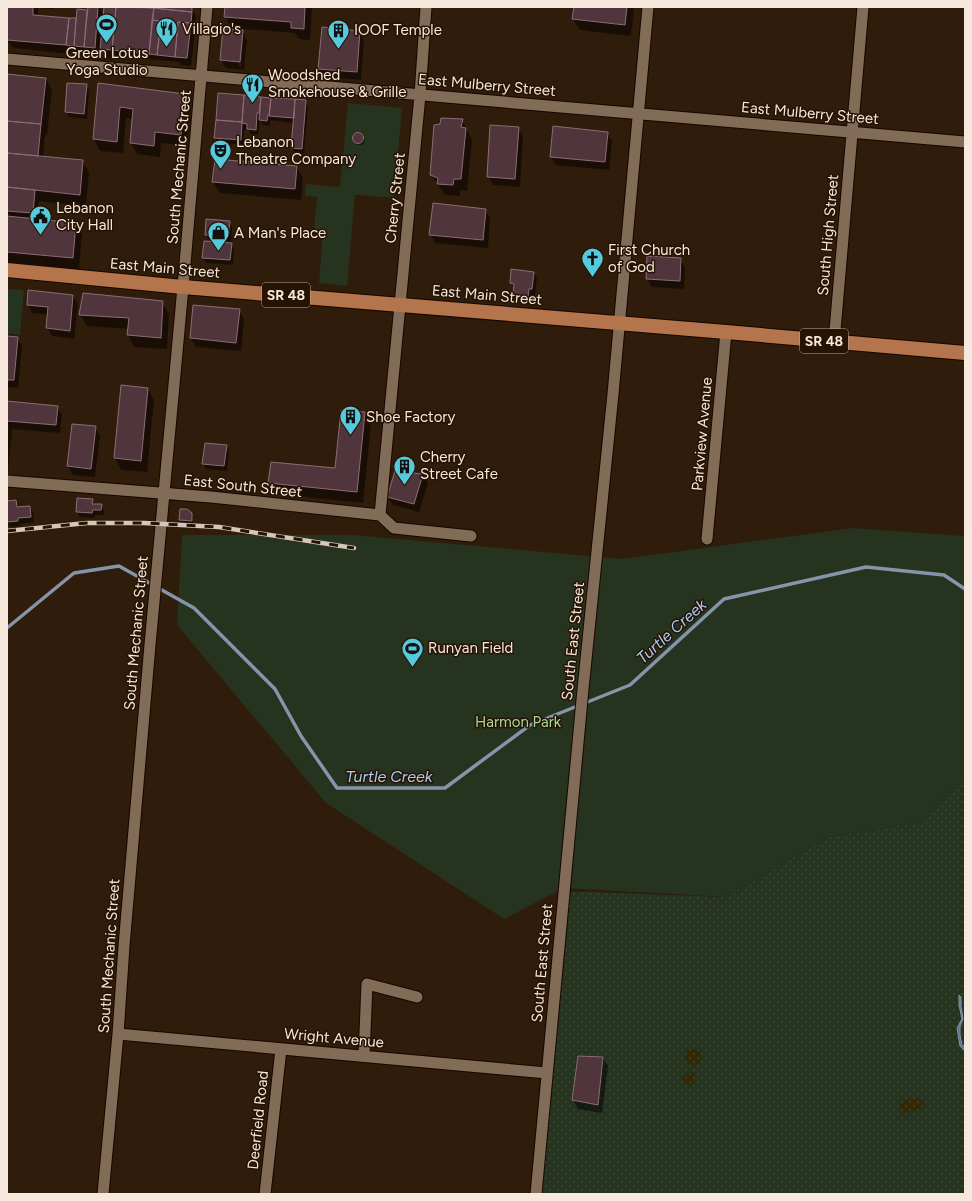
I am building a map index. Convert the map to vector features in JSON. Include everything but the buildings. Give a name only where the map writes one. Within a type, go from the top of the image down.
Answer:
[{"type":"main road","name":"East Main Street","points":[[7,270],[184,287],[965,353]]},
{"type":"street","name":"South Mechanic Street","points":[[103,1194],[159,547],[184,287],[207,7]]},
{"type":"street","name":"Cherry Street","points":[[380,515],[420,95],[426,7]]},
{"type":"street","name":"South East Street","points":[[536,1194],[583,689],[620,323],[637,114],[648,7]]},
{"type":"street","name":"South High Street","points":[[834,342],[863,7]]},
{"type":"street","name":"East Mulberry Street","points":[[7,59],[965,142]]},
{"type":"street","name":"Parkview Avenue","points":[[707,539],[726,332]]},
{"type":"street","name":"East South Street","points":[[7,480],[164,493],[380,515]]},
{"type":"street","points":[[380,515],[394,528],[471,536]]},
{"type":"street","points":[[364,1056],[367,984],[417,997]]},
{"type":"street","name":"Wright Avenue","points":[[118,1034],[547,1073]]},
{"type":"street","name":"Deerfield Road","points":[[265,1194],[281,1049]]},
{"type":"green space","points":[[348,103],[402,108],[394,198],[355,195],[347,286],[319,283],[323,230],[314,230],[317,197],[305,196],[306,184],[340,187]]},
{"type":"green space","points":[[7,289],[24,290],[20,335],[7,333]]},
{"type":"green space","name":"Harmon Park","points":[[852,528],[965,536],[965,774],[923,822],[828,837],[726,897],[564,888],[504,919],[326,803],[177,625],[182,535],[353,535],[622,559]]},
{"type":"green space","points":[[965,774],[965,1194],[536,1194],[564,891],[726,897],[828,837],[923,822]]},
{"type":"sand","points":[[693,1049],[699,1051],[701,1057],[699,1063],[693,1065],[687,1063],[685,1057],[687,1051]]},
{"type":"sand","points":[[689,1072],[694,1073],[696,1076],[694,1083],[690,1085],[683,1083],[682,1081],[683,1077]]},
{"type":"sand","points":[[917,1098],[923,1101],[923,1109],[916,1109],[902,1113],[899,1108],[900,1104]]},
{"type":"water","points":[[959,995],[961,997],[963,1019],[960,1026],[960,1035],[962,1045],[965,1047],[964,1050],[960,1046],[957,1028],[962,1019],[959,1005]]},
{"type":"waterway","name":"Turtle Creek","points":[[7,628],[74,573],[119,566],[194,608],[275,689],[301,736],[337,788],[445,788],[530,725],[630,685],[724,599],[866,567],[944,575],[965,589]]},
{"type":"railway","points":[[7,531],[87,523],[144,523],[219,527],[354,548]]},
{"type":"place","name":"Green Lotus Yoga Studio","points":[[107,44]]},
{"type":"place","name":"Villagio's","points":[[166,48]]},
{"type":"place","name":"IOOF Temple","points":[[339,50]]},
{"type":"place","name":"Woodshed Smokehouse & Grille","points":[[252,104]]},
{"type":"place","name":"Lebanon Theatre Company","points":[[221,170]]},
{"type":"place","name":"Lebanon City Hall","points":[[41,236]]},
{"type":"place","name":"A Man's Place","points":[[218,252]]},
{"type":"place","name":"First Church of God","points":[[593,278]]},
{"type":"place","name":"Shoe Factory","points":[[350,436]]},
{"type":"place","name":"Cherry Street Cafe","points":[[405,486]]},
{"type":"place","name":"Runyan Field","points":[[412,668]]}]
